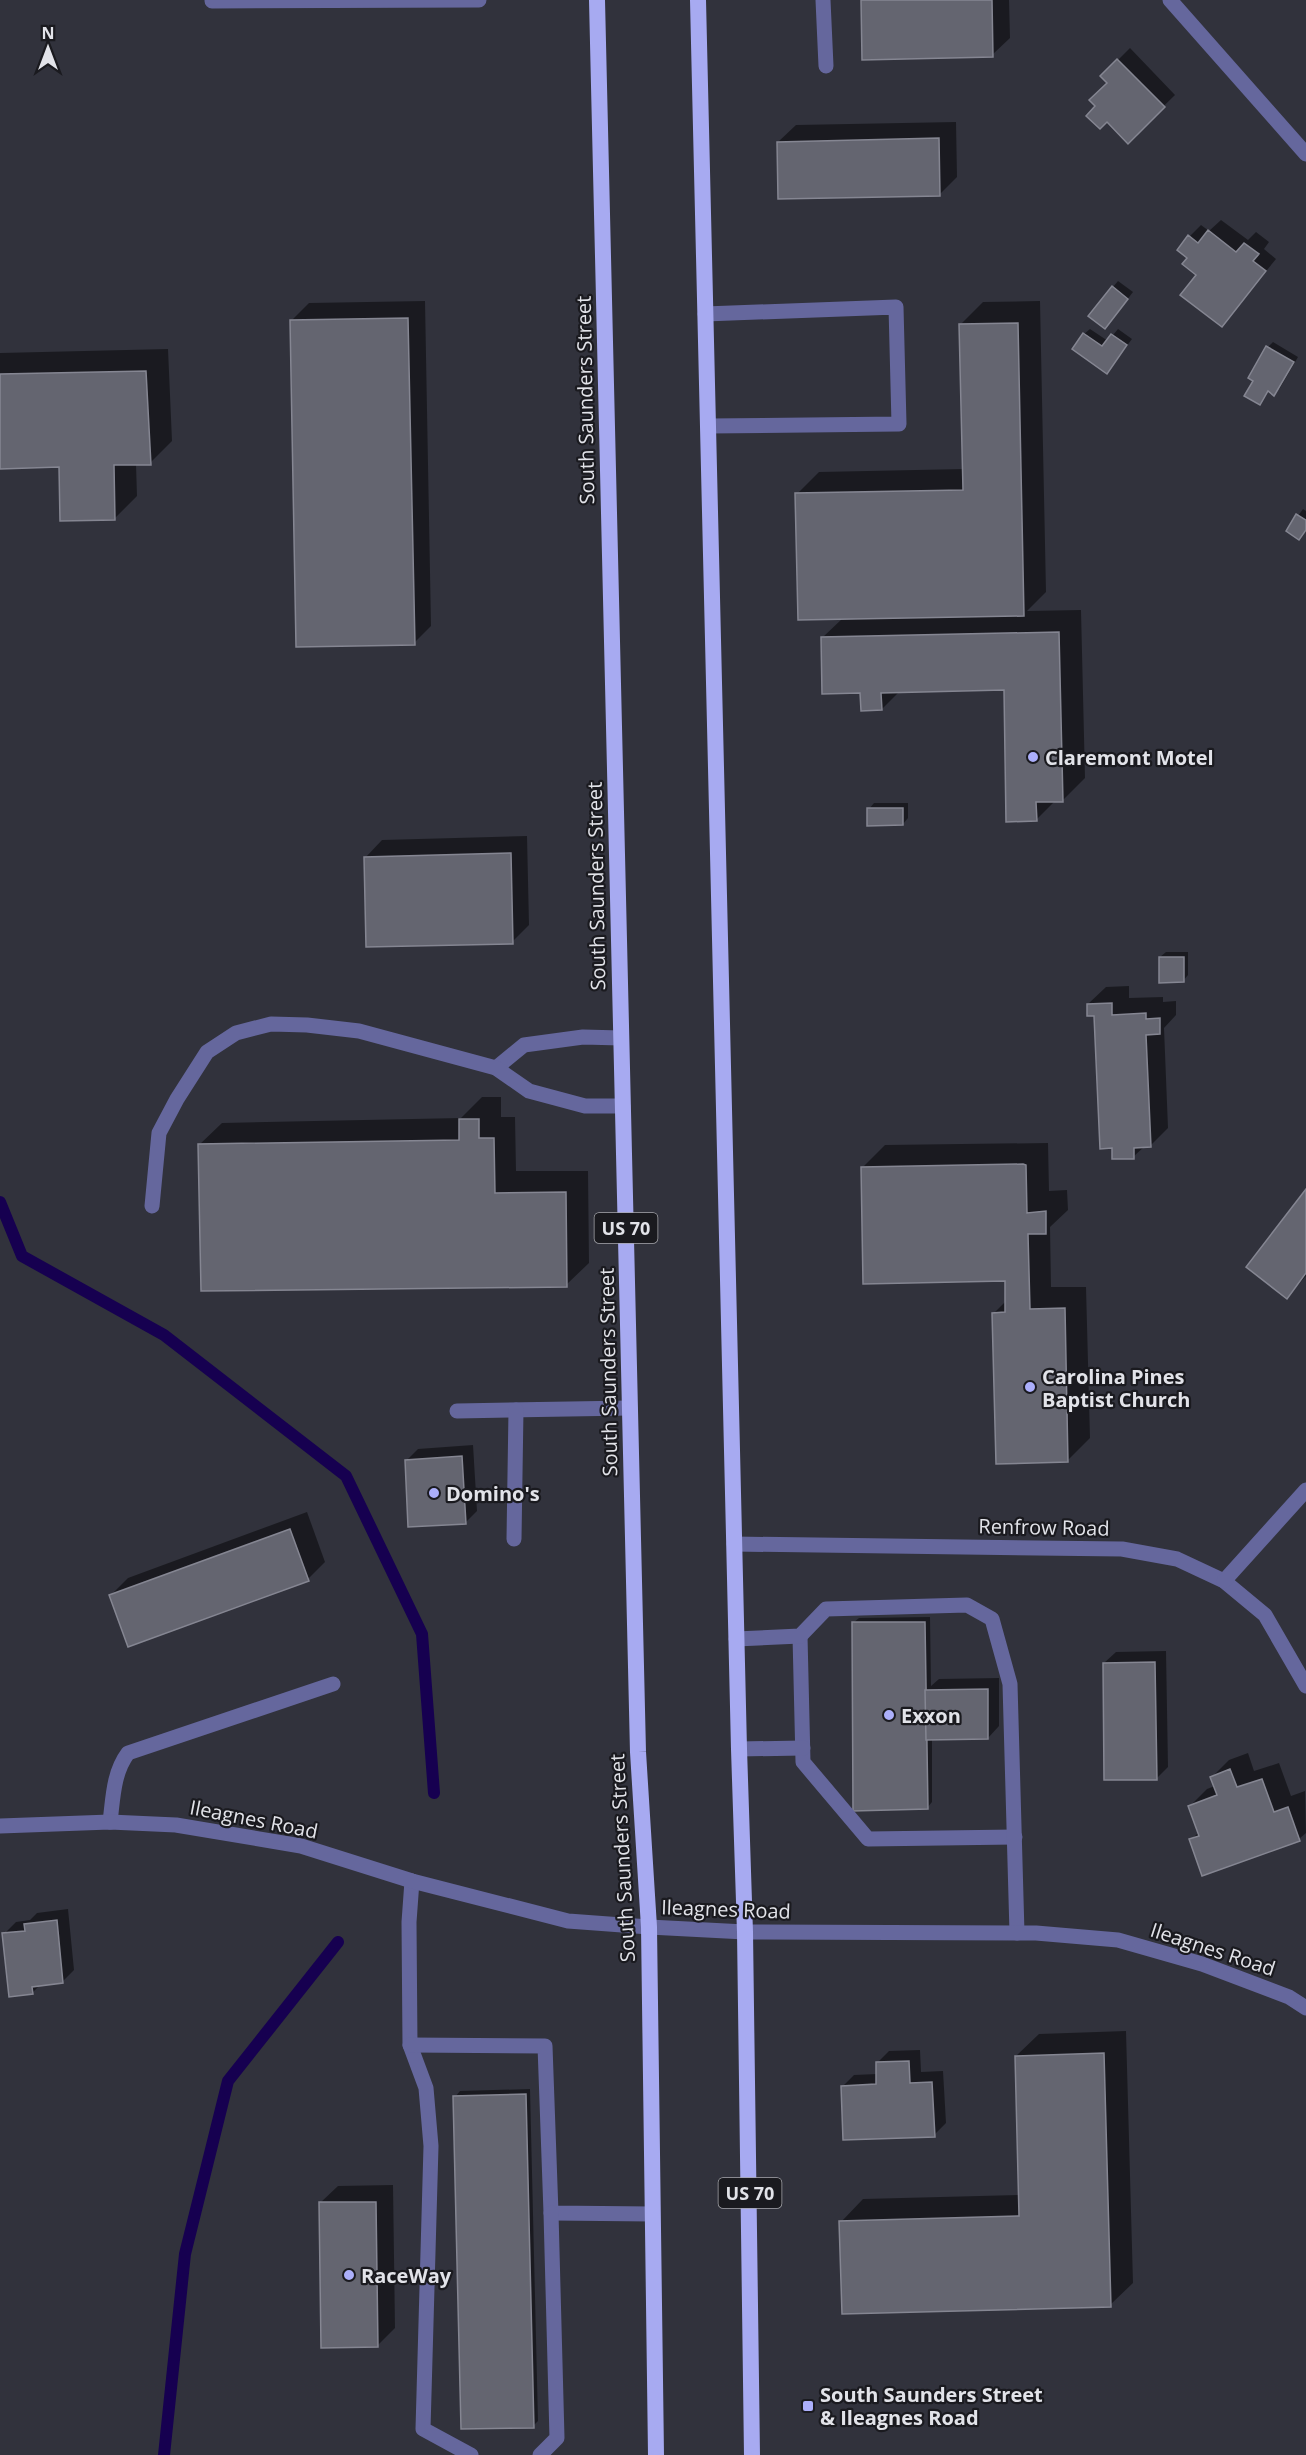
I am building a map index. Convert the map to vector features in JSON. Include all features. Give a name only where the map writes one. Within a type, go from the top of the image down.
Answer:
[{"type":"highway","name":"South Saunders Street","points":[[597,0],[638,1752],[649,1927],[656,2455]]},
{"type":"highway","name":"US 70","points":[[698,0],[736,1639],[746,1932],[752,2455]]},
{"type":"street","points":[[212,1],[479,0]]},
{"type":"street","points":[[590,0],[597,0]]},
{"type":"street","points":[[823,0],[826,66]]},
{"type":"street","points":[[1170,0],[1306,154]]},
{"type":"street","points":[[705,314],[896,307],[898,366],[899,424],[708,426]]},
{"type":"street","points":[[152,1206],[159,1132],[207,1052],[236,1033],[271,1024],[307,1025],[359,1031],[496,1068],[529,1092],[585,1107],[623,1106]]},
{"type":"street","points":[[496,1068],[524,1045],[583,1037],[621,1038]]},
{"type":"street","points":[[456,1411],[630,1408]]},
{"type":"street","points":[[514,1539],[516,1410]]},
{"type":"street","points":[[1224,1581],[1306,1490]]},
{"type":"street","name":"Renfrow Road","points":[[734,1544],[1122,1549],[1177,1559],[1224,1581],[1265,1615],[1306,1686]]},
{"type":"street","points":[[736,1639],[800,1636],[826,1609],[967,1605],[992,1618],[1010,1684],[1017,1933]]},
{"type":"street","points":[[800,1636],[803,1762],[868,1839],[1015,1837]]},
{"type":"street","points":[[110,1822],[120,1763],[128,1754],[333,1684]]},
{"type":"street","points":[[739,1749],[803,1748]]},
{"type":"street","name":"Ileagnes Road","points":[[0,1826],[110,1822],[176,1825],[301,1846],[412,1881],[568,1921],[746,1932],[1017,1933],[1118,1940],[1202,1964],[1289,1997],[1306,2008]]},
{"type":"street","points":[[412,1881],[409,1922],[410,2045],[426,2088],[431,2146],[423,2429],[471,2455]]},
{"type":"street","points":[[410,2045],[545,2046],[557,2438],[540,2455]]},
{"type":"street","points":[[551,2213],[652,2214]]},
{"type":"building","points":[[861,0],[992,0],[993,57],[862,60]]},
{"type":"building","points":[[1117,59],[1165,107],[1128,144],[1107,122],[1100,129],[1086,116],[1095,106],[1089,100],[1107,83],[1100,76]]},
{"type":"building","points":[[939,138],[940,196],[778,199],[777,142]]},
{"type":"building","points":[[1208,230],[1236,252],[1244,243],[1259,254],[1253,261],[1266,271],[1222,327],[1180,295],[1196,275],[1182,264],[1187,258],[1177,250],[1188,235],[1198,243]]},
{"type":"building","points":[[1112,286],[1128,299],[1105,329],[1088,316]]},
{"type":"building","points":[[408,318],[415,645],[296,647],[290,320]]},
{"type":"building","points":[[1018,323],[1024,616],[798,620],[795,493],[963,490],[959,324]]},
{"type":"building","points":[[1083,333],[1102,346],[1111,334],[1127,345],[1107,374],[1072,349]]},
{"type":"building","points":[[1266,346],[1294,362],[1274,396],[1268,391],[1260,405],[1244,396],[1253,381],[1248,378]]},
{"type":"building","points":[[146,371],[151,465],[114,465],[115,520],[60,521],[59,467],[0,469],[0,374]]},
{"type":"building","points":[[1296,514],[1306,520],[1306,530],[1299,540],[1286,531]]},
{"type":"building","name":"Claremont Motel","points":[[1059,632],[1063,802],[1036,802],[1037,821],[1006,822],[1004,690],[881,693],[882,710],[861,711],[860,693],[822,694],[821,637]]},
{"type":"building","points":[[867,808],[903,808],[903,825],[867,826]]},
{"type":"building","points":[[511,853],[513,944],[366,947],[364,857]]},
{"type":"building","points":[[1159,957],[1184,957],[1184,982],[1159,983]]},
{"type":"building","points":[[1112,1003],[1112,1015],[1146,1013],[1146,1019],[1160,1018],[1160,1034],[1146,1035],[1151,1147],[1134,1148],[1134,1159],[1112,1159],[1112,1148],[1100,1149],[1094,1016],[1087,1016],[1087,1004]]},
{"type":"building","points":[[459,1119],[479,1119],[479,1138],[494,1138],[495,1193],[566,1192],[567,1287],[201,1291],[198,1144],[459,1140]]},
{"type":"building","name":"Carolina Pines Baptist Church","points":[[1026,1165],[1027,1213],[1046,1211],[1046,1234],[1028,1234],[1030,1309],[1065,1308],[1068,1462],[996,1464],[992,1313],[1005,1312],[1005,1281],[863,1284],[861,1167]]},
{"type":"building","points":[[1306,1189],[1306,1273],[1287,1299],[1246,1267]]},
{"type":"building","points":[[462,1456],[466,1524],[408,1527],[405,1460]]},
{"type":"building","points":[[290,1529],[309,1581],[128,1647],[109,1595]]},
{"type":"building","name":"Exxon","points":[[852,1622],[925,1622],[928,1809],[853,1811]]},
{"type":"building","points":[[1155,1662],[1157,1780],[1104,1780],[1103,1663]]},
{"type":"building","points":[[988,1689],[988,1739],[926,1740],[925,1690]]},
{"type":"building","points":[[1230,1769],[1237,1787],[1262,1779],[1274,1812],[1288,1807],[1300,1841],[1202,1876],[1189,1839],[1199,1836],[1188,1806],[1217,1795],[1210,1777]]},
{"type":"building","points":[[57,1920],[63,1983],[32,1987],[33,1994],[9,1997],[2,1933],[25,1931],[24,1924]]},
{"type":"building","points":[[1104,2053],[1111,2307],[842,2314],[839,2221],[1019,2216],[1015,2056]]},
{"type":"building","points":[[909,2061],[910,2083],[932,2082],[935,2137],[843,2140],[841,2086],[876,2084],[876,2062]]},
{"type":"building","name":"RaceWay","points":[[526,2094],[534,2428],[461,2429],[453,2096]]},
{"type":"building","name":"RaceWay","points":[[319,2202],[376,2202],[378,2347],[321,2348]]},
{"type":"waterway","points":[[0,1202],[22,1256],[164,1335],[346,1476],[422,1634],[434,1793]]},
{"type":"waterway","points":[[164,2455],[185,2254],[228,2081],[338,1942]]},
{"type":"place","name":"Claremont Motel","points":[[1033,757]]},
{"type":"place","name":"Carolina Pines Baptist Church","points":[[1030,1387]]},
{"type":"place","name":"Domino's","points":[[434,1493]]},
{"type":"place","name":"Exxon","points":[[889,1715]]},
{"type":"place","name":"RaceWay","points":[[349,2275]]},
{"type":"place","name":"South Saunders Street & Ileagnes Road","points":[[808,2406]]}]
